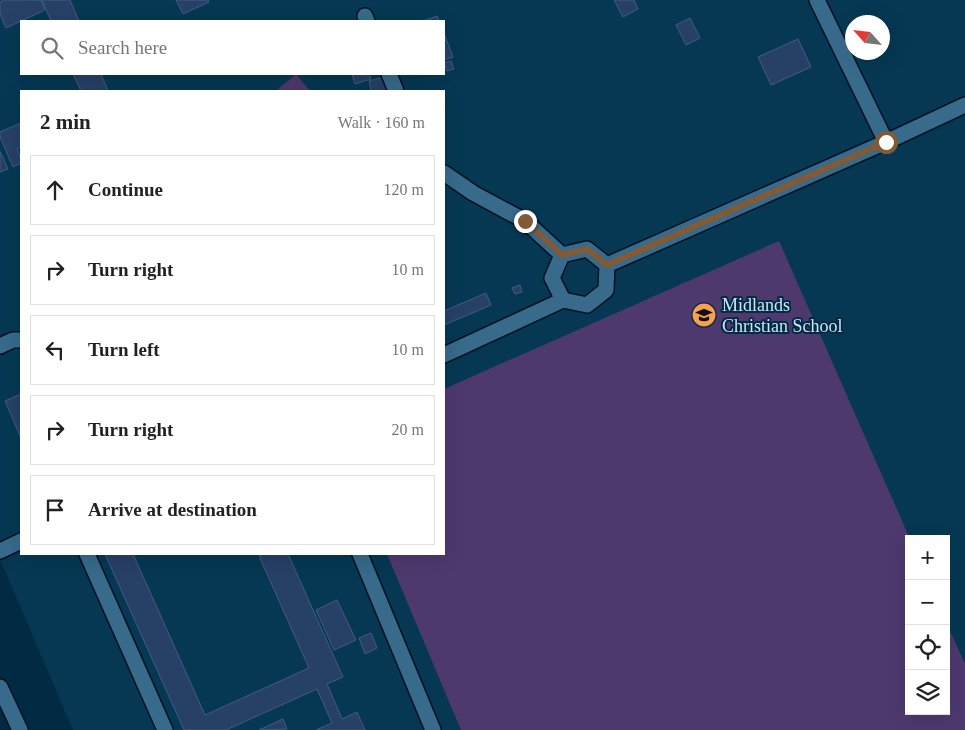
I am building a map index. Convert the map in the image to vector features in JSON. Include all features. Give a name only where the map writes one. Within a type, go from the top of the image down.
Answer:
[{"type":"street","points":[[817,0],[886,142]]},
{"type":"street","points":[[389,75],[396,90]]},
{"type":"street","points":[[607,265],[886,142],[965,105]]},
{"type":"street","points":[[445,174],[473,193],[525,221],[562,255]]},
{"type":"street","points":[[562,255],[587,249],[607,265]]},
{"type":"street","points":[[562,255],[552,278],[563,300]]},
{"type":"street","points":[[445,355],[563,300],[587,305],[606,290],[607,265]]},
{"type":"street","points":[[0,346],[13,340],[20,340]]},
{"type":"street","points":[[0,550],[20,541]]},
{"type":"street","points":[[87,555],[165,730]]},
{"type":"street","points":[[360,555],[433,730]]},
{"type":"street","points":[[0,686],[20,730]]},
{"type":"shaded area","name":"Midlands Christian School","points":[[0,0],[965,0],[965,730],[73,730],[0,559]]},
{"type":"shaded area","points":[[297,75],[309,90],[277,90]]},
{"type":"shaded area","points":[[779,241],[908,535],[905,535],[905,715],[950,715],[950,631],[965,664],[965,730],[461,730],[387,555],[445,555],[445,389]]},
{"type":"building","points":[[4,0],[41,0],[45,10],[6,28],[0,14],[0,2]]},
{"type":"building","points":[[42,0],[70,0],[79,20],[51,20]]},
{"type":"building","points":[[176,0],[208,0],[209,2],[183,14]]},
{"type":"building","points":[[614,0],[634,0],[638,9],[623,17]]},
{"type":"building","points":[[437,16],[439,20],[426,20]]},
{"type":"building","points":[[690,18],[700,38],[686,45],[676,25]]},
{"type":"building","points":[[445,36],[453,57],[445,60]]},
{"type":"building","points":[[798,39],[811,67],[771,85],[758,57]]},
{"type":"building","points":[[451,61],[454,69],[447,71],[445,63]]},
{"type":"building","points":[[73,75],[101,75],[108,90],[81,90]]},
{"type":"building","points":[[352,75],[369,75],[371,79],[355,84]]},
{"type":"building","points":[[384,77],[387,90],[371,90],[369,81]]},
{"type":"building","points":[[20,123],[20,148],[17,149],[20,164],[13,167],[0,137],[0,132]]},
{"type":"building","points":[[0,151],[8,169],[0,172]]},
{"type":"building","points":[[520,285],[522,292],[515,294],[512,288]]},
{"type":"building","points":[[486,293],[491,305],[445,325],[445,311]]},
{"type":"building","points":[[20,394],[20,436],[5,401]]},
{"type":"building","points":[[105,555],[133,555],[205,715],[309,668],[259,556],[288,555],[343,677],[327,684],[342,719],[357,712],[365,730],[316,730],[332,723],[317,689],[226,730],[184,730]]},
{"type":"building","points":[[337,600],[356,640],[334,650],[316,610]]},
{"type":"building","points":[[371,633],[377,648],[365,654],[359,638]]},
{"type":"building","points":[[283,719],[287,729],[259,730]]},
{"type":"place","name":"Midlands Christian School","points":[[704,315]]},
{"type":"route","points":[[525,221],[562,255],[587,249],[607,265],[886,142]]}]
